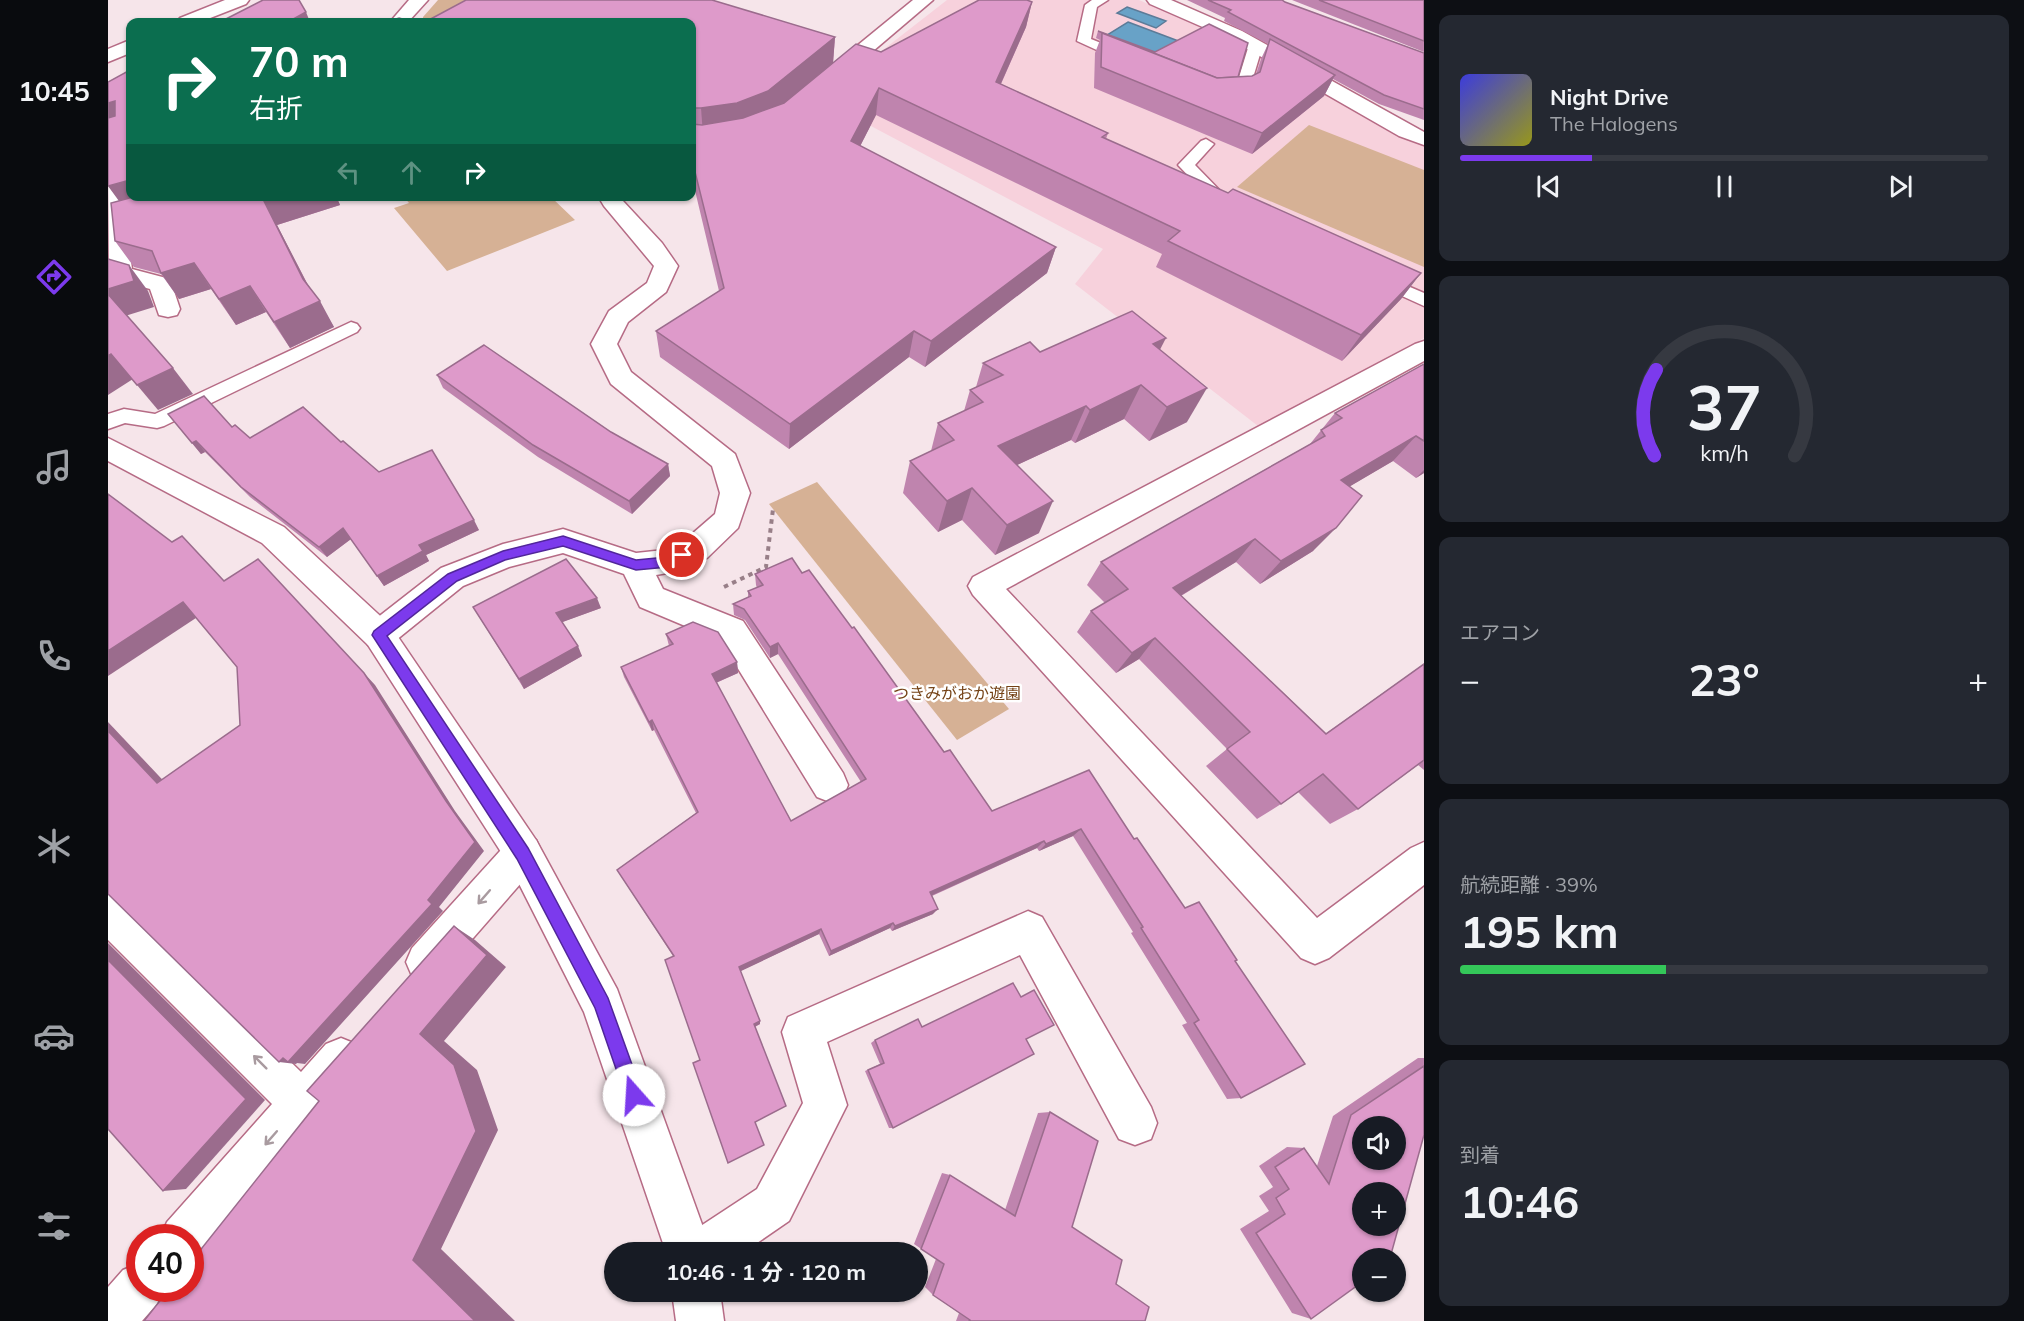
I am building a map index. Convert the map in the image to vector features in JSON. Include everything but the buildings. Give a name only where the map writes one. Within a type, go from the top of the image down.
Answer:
[{"type":"street","points":[[196,18],[240,0]]},
{"type":"street","points":[[403,18],[419,0]]},
{"type":"street","points":[[819,87],[924,0]]},
{"type":"street","points":[[1156,0],[1236,35],[1255,48],[1406,132],[1424,139]]},
{"type":"street","points":[[108,56],[126,48]]},
{"type":"street","points":[[108,170],[121,274],[161,284],[168,309]]},
{"type":"street","points":[[379,635],[452,577],[503,556],[563,541],[636,565],[668,562],[696,549],[728,520],[735,494],[725,461],[620,378],[604,344],[618,317],[657,287],[666,266],[654,245],[628,222],[612,201]]},
{"type":"street","points":[[116,224],[139,218]]},
{"type":"street","points":[[1424,350],[984,586],[1315,944],[1424,861]]},
{"type":"street","points":[[108,448],[273,535],[379,635],[523,853],[602,1004],[685,1242]]},
{"type":"street","points":[[636,565],[651,598],[732,631],[830,785]]},
{"type":"street","points":[[405,987],[523,853]]},
{"type":"street","points":[[108,912],[302,1103]]},
{"type":"street","points":[[719,1242],[773,1205],[825,1105],[803,1032],[1028,931],[1135,1123]]},
{"type":"street","points":[[195,1224],[365,1031]]},
{"type":"street","points":[[110,1321],[127,1302]]},
{"type":"street","points":[[697,1302],[700,1321]]},
{"type":"lane","points":[[1102,0],[1091,5],[1084,41],[1138,63]]},
{"type":"lane","points":[[1214,94],[1242,91],[1255,48]]},
{"type":"lane","points":[[1206,144],[1186,165],[1230,211],[1241,216]]},
{"type":"lane","points":[[1359,270],[1424,300]]},
{"type":"lane","points":[[108,422],[124,416],[157,421],[351,328]]},
{"type":"path","points":[[717,590],[766,567],[773,509]]},
{"type":"shaded area","points":[[947,0],[1139,0],[1231,40],[1398,136],[1424,146],[1424,338],[1258,426],[1075,284],[1103,249],[820,99]]},
{"type":"green space","points":[[438,0],[514,0],[469,18],[423,17]]},
{"type":"green space","points":[[1309,125],[1424,170],[1424,267],[1237,187]]},
{"type":"green space","points":[[407,201],[555,201],[575,220],[447,271],[394,208],[409,203]]},
{"type":"green space","name":"つきみがおか遊園","points":[[817,482],[1009,709],[957,740],[769,504]]},
{"type":"water","points":[[1127,7],[1166,21],[1156,28],[1117,13]]},
{"type":"water","points":[[1128,22],[1213,54],[1193,69],[1107,35]]},
{"type":"route","points":[[634,1095],[602,1004],[523,853],[379,635],[452,577],[503,556],[563,541],[636,565],[668,562],[682,555]]}]
